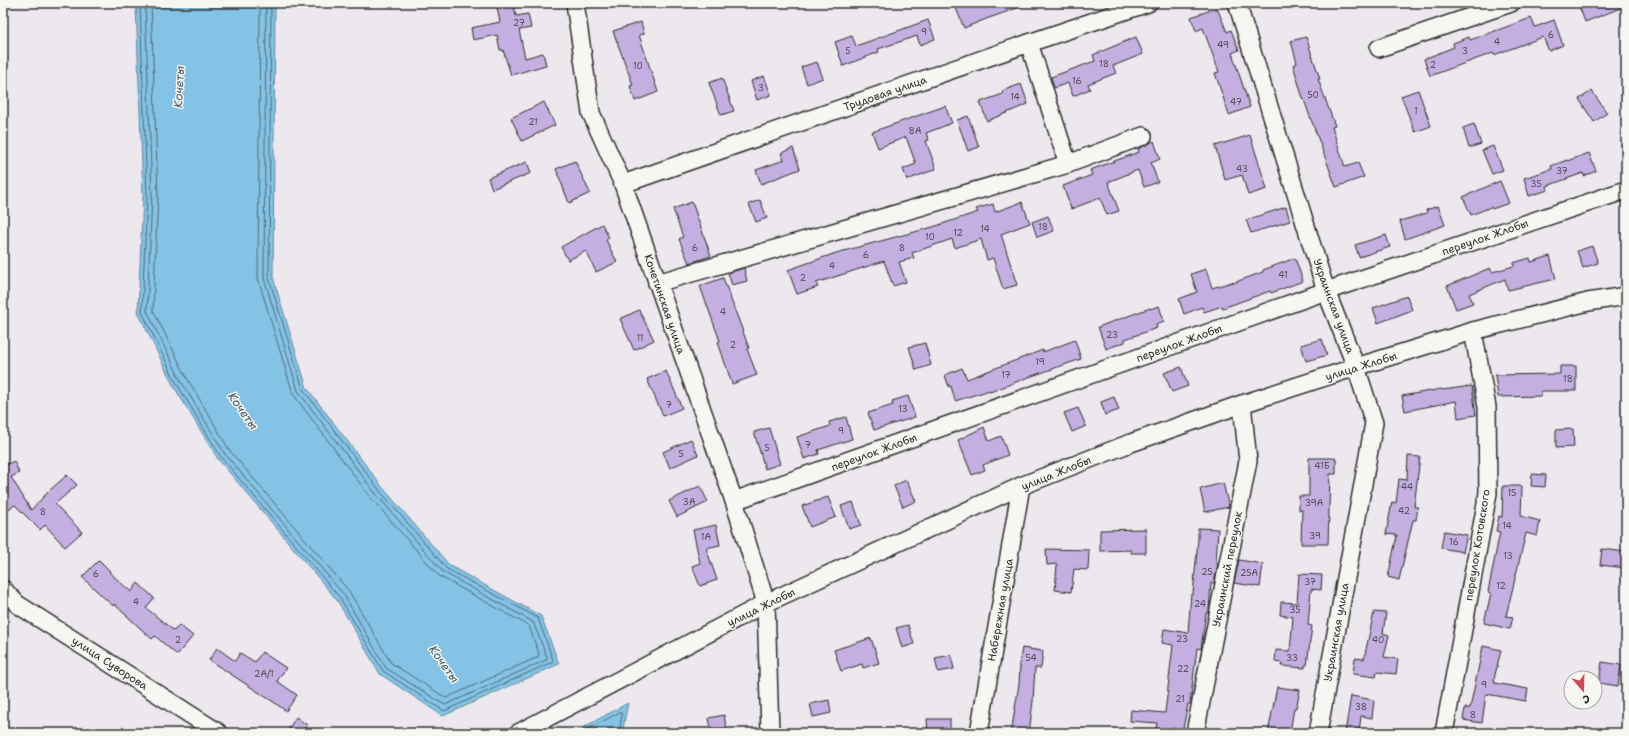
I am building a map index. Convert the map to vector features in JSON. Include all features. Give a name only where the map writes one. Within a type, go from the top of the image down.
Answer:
[{"type":"street","name":"Кочетинская улица","points":[[575,3],[591,113],[623,184],[734,501],[766,604]]},
{"type":"street","name":"Трудовая улица","points":[[623,184],[1148,3]]},
{"type":"street","name":"Украинская улица","points":[[1238,3],[1326,291],[1356,367],[1374,423],[1318,733]]},
{"type":"street","points":[[1379,48],[1511,3]]},
{"type":"street","points":[[1029,43],[1068,164]]},
{"type":"street","points":[[657,283],[1068,164],[1143,136]]},
{"type":"street","name":"переулок Жлобы","points":[[734,501],[1326,291],[1626,190]]},
{"type":"street","name":"улица Жлобы","points":[[518,733],[766,604],[1021,486],[1128,444],[1242,404],[1356,367],[1473,331],[1588,302],[1626,296]]},
{"type":"street","name":"переулок Котовского","points":[[1444,733],[1488,493],[1487,407],[1473,331]]},
{"type":"street","name":"Украинский переулок","points":[[1195,733],[1248,461],[1242,404]]},
{"type":"street","name":"Набережная улица","points":[[979,733],[1021,486]]},
{"type":"street","name":"улица Суворова","points":[[3,589],[17,604],[219,733]]},
{"type":"street","points":[[766,604],[770,733]]},
{"type":"water","name":"Кочеты","points":[[136,3],[275,3],[273,278],[307,388],[383,488],[450,566],[541,616],[559,664],[443,716],[380,674],[337,600],[218,459],[173,385],[138,312],[143,195]]},
{"type":"water","points":[[628,703],[622,733],[573,733]]},
{"type":"building","points":[[496,3],[513,3],[516,16],[528,14],[531,28],[519,30],[525,58],[543,53],[546,65],[511,75],[503,50],[500,50],[497,35],[473,40],[471,28],[500,22]]},
{"type":"building","points":[[954,3],[1026,3],[1026,5],[964,28]]},
{"type":"building","points":[[1578,3],[1626,3],[1626,6],[1585,22]]},
{"type":"building","points":[[1217,8],[1227,32],[1231,30],[1239,50],[1232,53],[1250,107],[1229,115],[1215,73],[1219,72],[1203,28],[1196,31],[1191,17]]},
{"type":"building","points":[[1531,18],[1535,27],[1554,20],[1563,45],[1549,51],[1543,37],[1430,76],[1424,59],[1454,47],[1453,43],[1469,37],[1470,40]]},
{"type":"building","points":[[928,20],[935,39],[920,45],[917,36],[878,49],[879,52],[843,66],[835,42],[852,36],[856,46]]},
{"type":"building","points":[[641,22],[644,34],[639,35],[658,92],[635,101],[630,86],[633,85],[613,31]]},
{"type":"building","points":[[1136,37],[1143,54],[1113,66],[1116,73],[1088,84],[1090,89],[1073,96],[1068,83],[1054,88],[1051,77],[1095,61],[1093,55]]},
{"type":"building","points":[[1306,37],[1320,79],[1318,79],[1335,126],[1332,127],[1345,167],[1358,163],[1364,177],[1336,187],[1301,92],[1293,65],[1297,63],[1291,41]]},
{"type":"building","points":[[817,62],[823,78],[807,84],[801,67]]},
{"type":"building","points":[[764,76],[771,95],[757,100],[751,81]]},
{"type":"building","points":[[722,78],[734,111],[721,115],[709,83]]},
{"type":"building","points":[[1021,84],[1028,104],[987,121],[980,102],[1003,94],[1002,91]]},
{"type":"building","points":[[1418,90],[1431,126],[1415,132],[1401,96]]},
{"type":"building","points":[[1592,91],[1607,113],[1594,122],[1579,99]]},
{"type":"building","points":[[544,102],[555,125],[522,141],[511,118]]},
{"type":"building","points":[[945,106],[952,123],[926,133],[929,140],[926,141],[936,169],[907,180],[903,169],[916,164],[906,137],[878,148],[872,132]]},
{"type":"building","points":[[968,116],[979,147],[968,151],[957,120]]},
{"type":"building","points":[[1474,124],[1481,144],[1469,148],[1463,128]]},
{"type":"building","points":[[1250,135],[1267,189],[1248,195],[1242,175],[1225,180],[1215,146]]},
{"type":"building","points":[[1154,141],[1160,159],[1151,163],[1158,182],[1144,187],[1138,170],[1108,182],[1119,211],[1107,215],[1100,198],[1071,209],[1063,186],[1092,175],[1090,170],[1139,152],[1138,149]]},
{"type":"building","points":[[1493,146],[1503,170],[1492,174],[1482,150]]},
{"type":"building","points":[[793,148],[800,169],[761,184],[756,170],[784,160],[781,153]]},
{"type":"building","points":[[1589,153],[1596,171],[1584,176],[1583,173],[1547,186],[1548,190],[1529,196],[1524,178],[1552,169],[1551,166]]},
{"type":"building","points":[[575,161],[590,193],[569,203],[556,169]]},
{"type":"building","points":[[527,162],[531,173],[492,189],[488,178]]},
{"type":"building","points":[[1500,181],[1509,203],[1492,209],[1491,207],[1471,215],[1463,197]]},
{"type":"building","points":[[760,200],[767,218],[756,222],[749,204]]},
{"type":"building","points":[[692,202],[711,256],[689,263],[679,239],[683,237],[673,209]]},
{"type":"building","points":[[1022,202],[1030,223],[1001,234],[1017,285],[1003,289],[993,258],[987,260],[981,239],[955,248],[952,239],[912,253],[914,258],[899,262],[906,282],[893,286],[884,261],[816,283],[818,287],[797,294],[788,270],[836,253],[933,227],[978,212],[976,209],[993,204],[995,212]]},
{"type":"building","points":[[1438,206],[1445,225],[1405,239],[1400,221],[1427,213],[1426,210]]},
{"type":"building","points":[[1286,207],[1290,221],[1251,233],[1246,220]]},
{"type":"building","points":[[1048,216],[1054,231],[1037,237],[1032,222]]},
{"type":"building","points":[[602,224],[609,238],[606,240],[617,262],[596,272],[586,251],[568,260],[561,247]]},
{"type":"building","points":[[1386,235],[1390,247],[1359,257],[1355,245]]},
{"type":"building","points":[[1592,246],[1598,263],[1583,268],[1577,251]]},
{"type":"building","points":[[1550,256],[1556,279],[1508,290],[1505,279],[1469,294],[1473,303],[1456,309],[1447,286],[1490,268],[1492,272],[1514,266],[1513,263],[1530,258],[1531,262]]},
{"type":"building","points":[[1295,258],[1303,281],[1223,308],[1222,306],[1204,312],[1202,307],[1184,314],[1179,299],[1197,292],[1191,274],[1206,269],[1212,288],[1232,282],[1233,283]]},
{"type":"building","points":[[744,268],[747,281],[732,285],[728,273]]},
{"type":"building","points":[[723,278],[749,348],[747,349],[757,375],[732,384],[718,342],[720,341],[700,286]]},
{"type":"building","points":[[1407,296],[1412,310],[1378,323],[1373,308]]},
{"type":"building","points":[[1159,306],[1164,321],[1156,324],[1157,328],[1125,339],[1125,342],[1106,349],[1098,327]]},
{"type":"building","points":[[639,310],[654,340],[634,350],[620,319]]},
{"type":"building","points":[[1322,339],[1327,355],[1306,361],[1301,345]]},
{"type":"building","points":[[1075,340],[1081,359],[990,392],[990,390],[955,401],[951,386],[949,387],[945,375],[962,368],[967,379],[1043,350],[1043,352]]},
{"type":"building","points":[[925,343],[931,365],[916,370],[909,347]]},
{"type":"building","points":[[1560,366],[1576,366],[1576,391],[1541,391],[1541,396],[1498,397],[1495,375],[1560,374]]},
{"type":"building","points":[[1181,367],[1188,386],[1172,392],[1164,373]]},
{"type":"building","points":[[666,371],[682,408],[663,416],[647,379]]},
{"type":"building","points":[[1472,386],[1476,415],[1458,418],[1456,401],[1405,411],[1402,396],[1441,389]]},
{"type":"building","points":[[908,396],[915,417],[874,430],[868,413],[893,405],[892,401]]},
{"type":"building","points":[[1114,397],[1119,410],[1105,415],[1101,402]]},
{"type":"building","points":[[1078,408],[1086,426],[1072,432],[1064,413]]},
{"type":"building","points":[[846,417],[852,439],[818,450],[819,454],[804,459],[797,437],[830,426],[829,422]]},
{"type":"building","points":[[984,427],[989,441],[1001,436],[1008,455],[983,465],[985,470],[972,475],[958,440]]},
{"type":"building","points":[[769,428],[780,464],[765,469],[754,432]]},
{"type":"building","points":[[1573,429],[1574,447],[1556,448],[1556,430]]},
{"type":"building","points":[[691,439],[698,455],[670,468],[663,452]]},
{"type":"building","points":[[1408,456],[1420,457],[1414,507],[1418,507],[1416,520],[1413,520],[1399,580],[1388,577],[1397,535],[1386,534],[1392,502],[1396,503],[1399,479],[1407,480]]},
{"type":"building","points":[[1309,458],[1336,458],[1336,474],[1330,474],[1328,544],[1301,544],[1302,510],[1299,510],[1299,496],[1309,496]]},
{"type":"building","points":[[14,461],[19,473],[11,477],[31,510],[67,475],[77,485],[55,504],[82,532],[65,547],[45,525],[40,530],[15,505],[3,512],[3,464],[4,466]]},
{"type":"building","points":[[1532,474],[1546,475],[1545,487],[1531,486]]},
{"type":"building","points":[[906,480],[916,501],[903,507],[894,486]]},
{"type":"building","points":[[1223,483],[1229,507],[1205,512],[1200,489]]},
{"type":"building","points":[[700,486],[708,502],[677,517],[669,501]]},
{"type":"building","points":[[1503,486],[1522,486],[1521,516],[1540,521],[1537,536],[1526,533],[1506,616],[1513,617],[1510,629],[1484,623],[1491,593],[1488,592],[1500,532],[1496,531],[1499,516],[1502,517]]},
{"type":"building","points":[[828,497],[836,517],[810,527],[802,506]]},
{"type":"building","points":[[853,502],[861,525],[849,529],[841,506]]},
{"type":"building","points":[[716,525],[720,545],[706,548],[717,580],[700,586],[692,566],[700,563],[693,530]]},
{"type":"building","points":[[1198,528],[1218,529],[1216,563],[1218,563],[1214,583],[1211,583],[1209,611],[1206,613],[1201,649],[1197,648],[1190,704],[1188,704],[1182,733],[1155,733],[1157,723],[1130,721],[1131,710],[1165,713],[1173,645],[1162,643],[1164,629],[1188,633],[1191,594],[1193,594]]},
{"type":"building","points":[[1146,529],[1146,553],[1131,553],[1131,550],[1100,551],[1100,530]]},
{"type":"building","points":[[1444,531],[1467,535],[1463,552],[1441,548]]},
{"type":"building","points":[[1046,549],[1089,550],[1088,570],[1074,569],[1071,592],[1055,590],[1057,564],[1047,565]]},
{"type":"building","points":[[1602,549],[1626,552],[1626,568],[1600,565]]},
{"type":"building","points":[[99,560],[110,571],[109,572],[131,592],[138,583],[154,598],[146,608],[174,631],[179,625],[193,636],[177,655],[155,636],[152,639],[82,577]]},
{"type":"building","points":[[1239,560],[1263,564],[1260,587],[1234,583]]},
{"type":"building","points":[[1299,574],[1322,575],[1321,590],[1311,589],[1308,625],[1312,626],[1307,665],[1305,665],[1305,668],[1281,666],[1282,663],[1275,662],[1276,650],[1290,651],[1293,617],[1280,615],[1281,602],[1297,603]]},
{"type":"building","points":[[1374,612],[1386,613],[1383,633],[1389,635],[1384,657],[1398,659],[1396,674],[1377,672],[1376,677],[1353,674],[1355,658],[1364,659]]},
{"type":"building","points":[[908,625],[914,644],[902,648],[896,628]]},
{"type":"building","points":[[871,638],[879,663],[863,668],[862,664],[841,671],[834,650]]},
{"type":"building","points":[[1483,646],[1501,650],[1494,679],[1495,683],[1528,689],[1526,701],[1486,694],[1482,723],[1463,720],[1465,708],[1470,708]]},
{"type":"building","points":[[217,648],[235,661],[240,653],[255,662],[262,652],[286,668],[277,681],[297,695],[286,711],[209,660]]},
{"type":"building","points":[[1022,648],[1043,651],[1041,668],[1035,668],[1029,733],[1011,733],[1019,684],[1019,665]]},
{"type":"building","points":[[951,655],[954,669],[938,672],[935,658]]},
{"type":"building","points":[[1602,662],[1621,665],[1618,686],[1603,684],[1603,670],[1601,670]]},
{"type":"building","points":[[1277,687],[1300,690],[1296,708],[1294,708],[1290,733],[1268,733]]},
{"type":"building","points":[[1351,696],[1374,700],[1372,718],[1361,716],[1359,733],[1345,733]]},
{"type":"building","points":[[829,700],[831,713],[813,717],[810,704]]},
{"type":"building","points":[[724,715],[727,731],[712,733],[709,718]]},
{"type":"building","points":[[296,717],[307,725],[302,733],[286,733]]},
{"type":"building","points":[[927,719],[950,719],[950,732],[928,733]]}]
